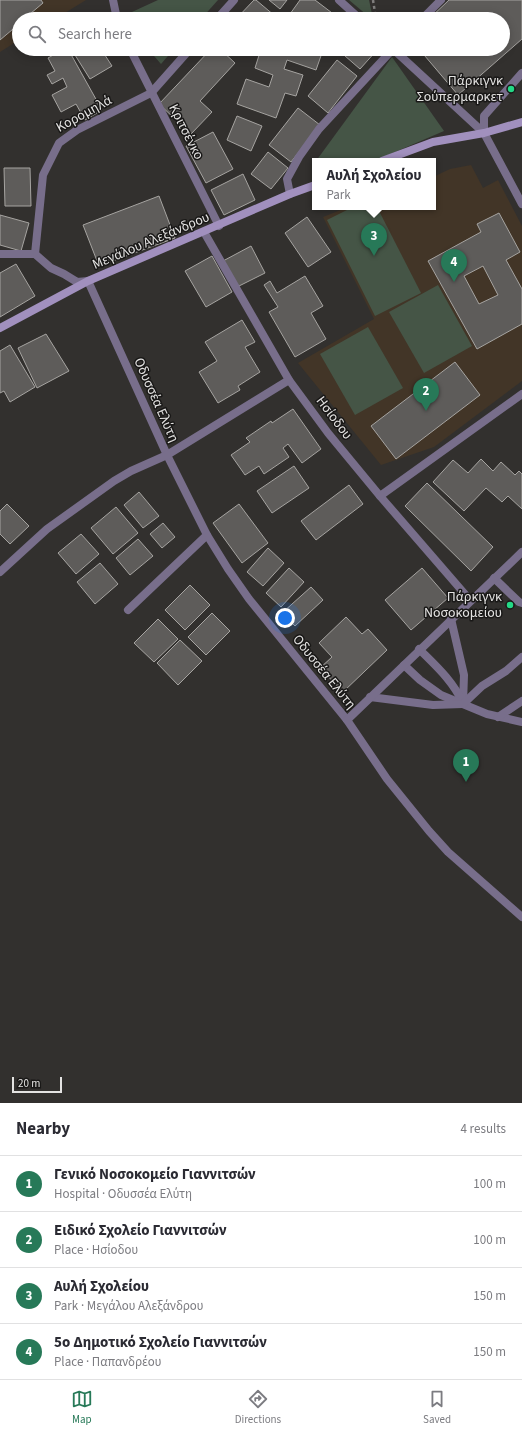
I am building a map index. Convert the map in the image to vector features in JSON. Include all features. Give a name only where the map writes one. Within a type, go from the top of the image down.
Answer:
[{"type":"main road","points":[[390,158],[433,142],[484,133],[522,122]]},
{"type":"main road","name":"Μεγάλου Αλεξάνδρου","points":[[0,328],[88,281],[219,226],[290,194],[312,186]]},
{"type":"street","points":[[113,0],[114,12]]},
{"type":"street","points":[[223,12],[234,0]]},
{"type":"street","points":[[339,0],[352,12]]},
{"type":"street","points":[[429,12],[441,0]]},
{"type":"street","name":"Κριτσένκο","points":[[133,56],[219,226]]},
{"type":"street","name":"Κορομηλά","points":[[35,254],[43,175],[58,143],[77,130],[151,93],[184,56]]},
{"type":"street","points":[[290,194],[287,179],[299,157],[319,129],[387,56]]},
{"type":"street","points":[[401,56],[484,133],[522,204]]},
{"type":"street","points":[[484,133],[484,116],[522,73]]},
{"type":"street","name":"Ησίοδου","points":[[204,232],[289,380],[328,433],[470,600]]},
{"type":"street","points":[[0,254],[35,254],[51,268],[77,282],[88,281]]},
{"type":"street","name":"Οδυσσέα Ελύτη","points":[[88,281],[167,455],[208,535],[228,569],[249,600],[347,720],[388,779],[429,831],[448,852],[522,917]]},
{"type":"street","points":[[0,572],[54,523],[125,474],[167,455],[289,380]]},
{"type":"street","points":[[380,496],[522,394]]},
{"type":"street","points":[[128,610],[208,535]]},
{"type":"street","points":[[347,720],[450,619],[522,552]]},
{"type":"street","points":[[494,578],[518,602],[522,603]]},
{"type":"street","points":[[450,619],[464,675],[464,704]]},
{"type":"street","points":[[419,649],[439,668],[455,687],[464,704]]},
{"type":"street","points":[[370,697],[433,705],[464,704],[482,686],[506,671],[522,657]]},
{"type":"street","points":[[404,665],[420,680],[441,695],[475,710],[522,722]]},
{"type":"street","points":[[498,717],[522,701]]},
{"type":"path","points":[[373,0],[375,12]]},
{"type":"shaded area","points":[[0,0],[86,0],[66,12],[12,12],[12,44],[0,52]]},
{"type":"shaded area","points":[[471,165],[483,188],[498,180],[522,226],[522,381],[434,447],[381,465],[298,363],[374,319],[323,217],[340,210],[436,210],[436,176],[450,169]]},
{"type":"green space","points":[[158,0],[218,0],[207,12],[132,12]]},
{"type":"green space","points":[[349,0],[369,0],[372,12],[363,12]]},
{"type":"green space","points":[[154,56],[168,56],[161,64]]},
{"type":"green space","points":[[392,57],[444,131],[381,158],[318,158]]},
{"type":"green space","points":[[347,210],[379,210],[421,293],[375,316],[327,220]]},
{"type":"green space","points":[[438,285],[472,346],[424,373],[389,312]]},
{"type":"green space","points":[[368,327],[403,388],[355,415],[320,354]]},
{"type":"building","points":[[0,0],[41,0],[43,3],[32,12],[12,12],[12,30],[0,40]]},
{"type":"building","points":[[254,0],[256,0],[270,12],[243,12]]},
{"type":"building","points":[[269,0],[287,0],[280,9]]},
{"type":"building","points":[[300,0],[315,0],[331,12],[291,12]]},
{"type":"building","points":[[449,0],[522,0],[522,39],[510,50],[510,12],[436,12]]},
{"type":"building","points":[[52,56],[72,56],[102,110],[85,120],[76,104],[61,112],[52,95],[67,87],[63,78],[52,84],[47,75],[55,71],[48,58]]},
{"type":"building","points":[[76,56],[106,56],[112,66],[90,79]]},
{"type":"building","points":[[204,56],[228,56],[235,63],[200,101],[212,112],[191,134],[159,104]]},
{"type":"building","points":[[259,56],[321,56],[316,70],[287,60],[284,69],[303,75],[296,96],[285,93],[276,118],[237,104],[246,79],[269,87],[273,75],[255,68]]},
{"type":"building","points":[[345,56],[372,56],[360,69]]},
{"type":"building","points":[[425,56],[503,56],[458,95]]},
{"type":"building","points":[[337,60],[357,76],[328,113],[308,96]]},
{"type":"building","points":[[298,108],[320,125],[291,162],[269,145]]},
{"type":"building","points":[[237,116],[262,126],[251,151],[227,140]]},
{"type":"building","points":[[213,132],[233,169],[206,183],[186,146]]},
{"type":"building","points":[[268,152],[288,168],[271,189],[251,174]]},
{"type":"building","points":[[4,168],[30,168],[31,206],[5,206]]},
{"type":"building","points":[[243,174],[255,200],[224,215],[211,190]]},
{"type":"building","points":[[159,196],[175,238],[99,266],[83,225]]},
{"type":"building","points":[[499,213],[520,252],[506,260],[522,289],[522,324],[477,349],[428,261],[481,232],[477,224]],"holes":[[[483,266],[498,295],[479,304],[464,276]]]},
{"type":"building","points":[[0,215],[29,223],[21,251],[0,245]]},
{"type":"building","points":[[307,217],[331,252],[308,267],[285,233]]},
{"type":"building","points":[[251,246],[265,273],[237,287],[223,261]]},
{"type":"building","points":[[212,256],[232,292],[206,307],[185,271]]},
{"type":"building","points":[[16,264],[35,296],[0,317],[0,273]]},
{"type":"building","points":[[305,276],[323,306],[311,313],[326,339],[295,357],[269,312],[278,307],[264,285],[270,281],[277,293]]},
{"type":"building","points":[[242,320],[255,342],[245,347],[260,372],[238,386],[240,390],[218,403],[199,372],[217,361],[205,342]]},
{"type":"building","points":[[46,334],[69,371],[37,388],[18,348]]},
{"type":"building","points":[[10,345],[35,387],[10,402],[4,391],[0,393],[0,351]]},
{"type":"building","points":[[455,362],[480,395],[396,459],[371,426]]},
{"type":"building","points":[[293,409],[321,449],[302,463],[288,444],[283,448],[289,457],[264,474],[259,466],[245,475],[231,455],[250,442],[246,438],[271,421],[272,423]]},
{"type":"building","points":[[481,459],[493,471],[501,462],[515,475],[519,471],[522,474],[522,509],[508,496],[502,502],[486,488],[464,511],[433,482],[453,460],[468,473]]},
{"type":"building","points":[[294,466],[309,488],[272,513],[257,491]]},
{"type":"building","points":[[427,483],[493,547],[471,571],[405,506]]},
{"type":"building","points":[[349,485],[363,504],[316,540],[301,521]]},
{"type":"building","points":[[139,492],[159,516],[143,528],[124,505]]},
{"type":"building","points":[[7,504],[29,526],[10,544],[0,534],[0,511]]},
{"type":"building","points":[[239,504],[268,543],[242,563],[213,523]]},
{"type":"building","points":[[116,507],[138,533],[113,554],[91,528]]},
{"type":"building","points":[[163,523],[175,537],[162,548],[150,534]]},
{"type":"building","points":[[81,534],[99,554],[76,574],[58,553]]},
{"type":"building","points":[[138,539],[153,556],[130,575],[116,558]]},
{"type":"building","points":[[268,548],[284,563],[263,586],[247,572]]},
{"type":"building","points":[[100,563],[118,584],[95,604],[77,582]]},
{"type":"building","points":[[289,568],[304,582],[281,607],[266,593]]},
{"type":"building","points":[[422,568],[448,598],[411,630],[385,600]]},
{"type":"building","points":[[190,585],[210,605],[185,630],[165,610]]},
{"type":"building","points":[[311,587],[323,600],[295,626],[282,613]]},
{"type":"building","points":[[212,613],[230,631],[206,655],[188,637]]},
{"type":"building","points":[[346,617],[362,634],[368,629],[387,650],[343,692],[320,668],[332,657],[319,643]]},
{"type":"building","points":[[158,619],[178,639],[154,662],[134,643]]},
{"type":"building","points":[[180,640],[202,661],[178,685],[157,663]]},
{"type":"place","name":"Πάρκιγνκ Σούπερμαρκετ","points":[[511,89]]},
{"type":"place","name":"Αυλή Σχολείου","points":[[374,256]]},
{"type":"place","name":"5ο Δημοτικό Σχολείο Γιαννιτσών","points":[[454,282]]},
{"type":"place","name":"Ειδικό Σχολείο Γιαννιτσών","points":[[426,411]]},
{"type":"place","name":"Πάρκιγνκ Νοσοκομείου","points":[[510,605]]},
{"type":"place","name":"Γενικό Νοσοκομείο Γιαννιτσών","points":[[466,782]]}]
